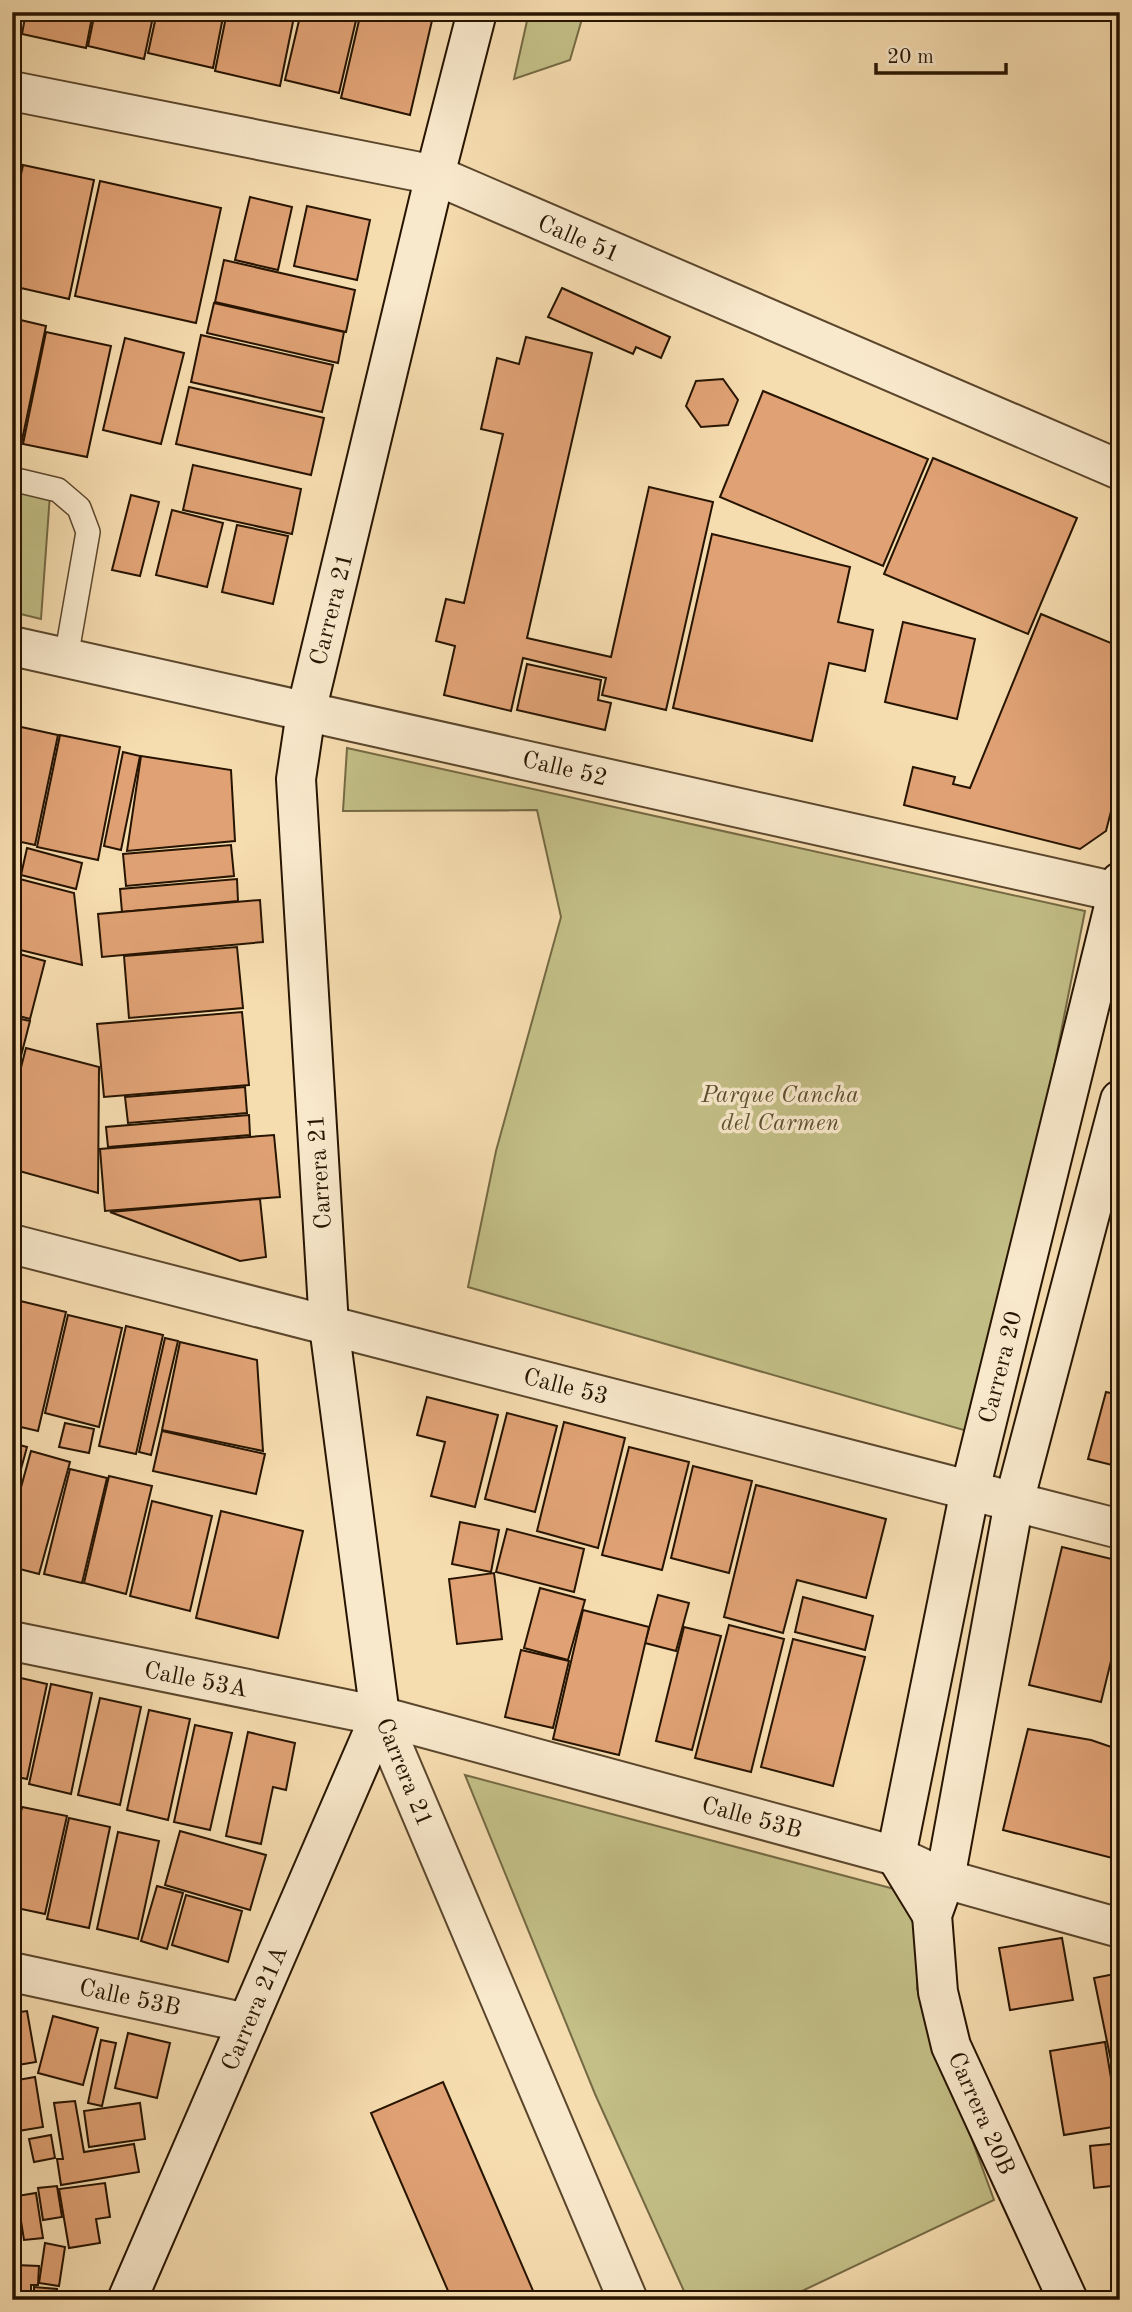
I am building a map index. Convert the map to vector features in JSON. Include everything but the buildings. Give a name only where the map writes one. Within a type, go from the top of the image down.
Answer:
[{"type":"street","name":"Carrera 21","points":[[477,12],[435,175],[306,712],[296,779],[329,1326],[380,1716],[628,2300]]},
{"type":"street","name":"Calle 51","points":[[12,91],[435,175],[1120,470]]},
{"type":"street","name":"Calle 52","points":[[12,646],[1118,887]]},
{"type":"street","name":"Carrera 20","points":[[896,1856],[970,1490],[1118,887]]},
{"type":"street","name":"Carrera 20","points":[[945,1879],[1014,1502],[1120,1100]]},
{"type":"street","name":"Calle 53","points":[[12,1244],[1120,1529]]},
{"type":"street","name":"Calle 53A","points":[[12,1641],[380,1716]]},
{"type":"street","name":"Calle 53B","points":[[380,1716],[896,1856],[945,1879],[1120,1928]]},
{"type":"street","name":"Carrera 21A","points":[[127,2300],[380,1716]]},
{"type":"street","name":"Carrera 20B","points":[[896,1856],[933,1915]]},
{"type":"street","name":"Carrera 20B","points":[[945,1879],[933,1915],[938,1992],[951,2046],[1068,2300]]},
{"type":"street","name":"Calle 53B","points":[[12,1972],[247,2023]]},
{"type":"lane","points":[[12,479],[58,489],[79,508],[88,532],[66,657]]},
{"type":"green space","points":[[529,12],[584,12],[570,60],[514,79]]},
{"type":"green space","points":[[12,484],[50,494],[41,619],[12,612]]},
{"type":"green space","name":"Parque Cancha del Carmen","points":[[347,748],[1085,911],[981,1435],[468,1287],[496,1151],[561,917],[537,810],[343,811]]},
{"type":"green space","points":[[465,1775],[917,1895],[917,1989],[994,2200],[783,2300],[688,2300],[595,2094]]}]
